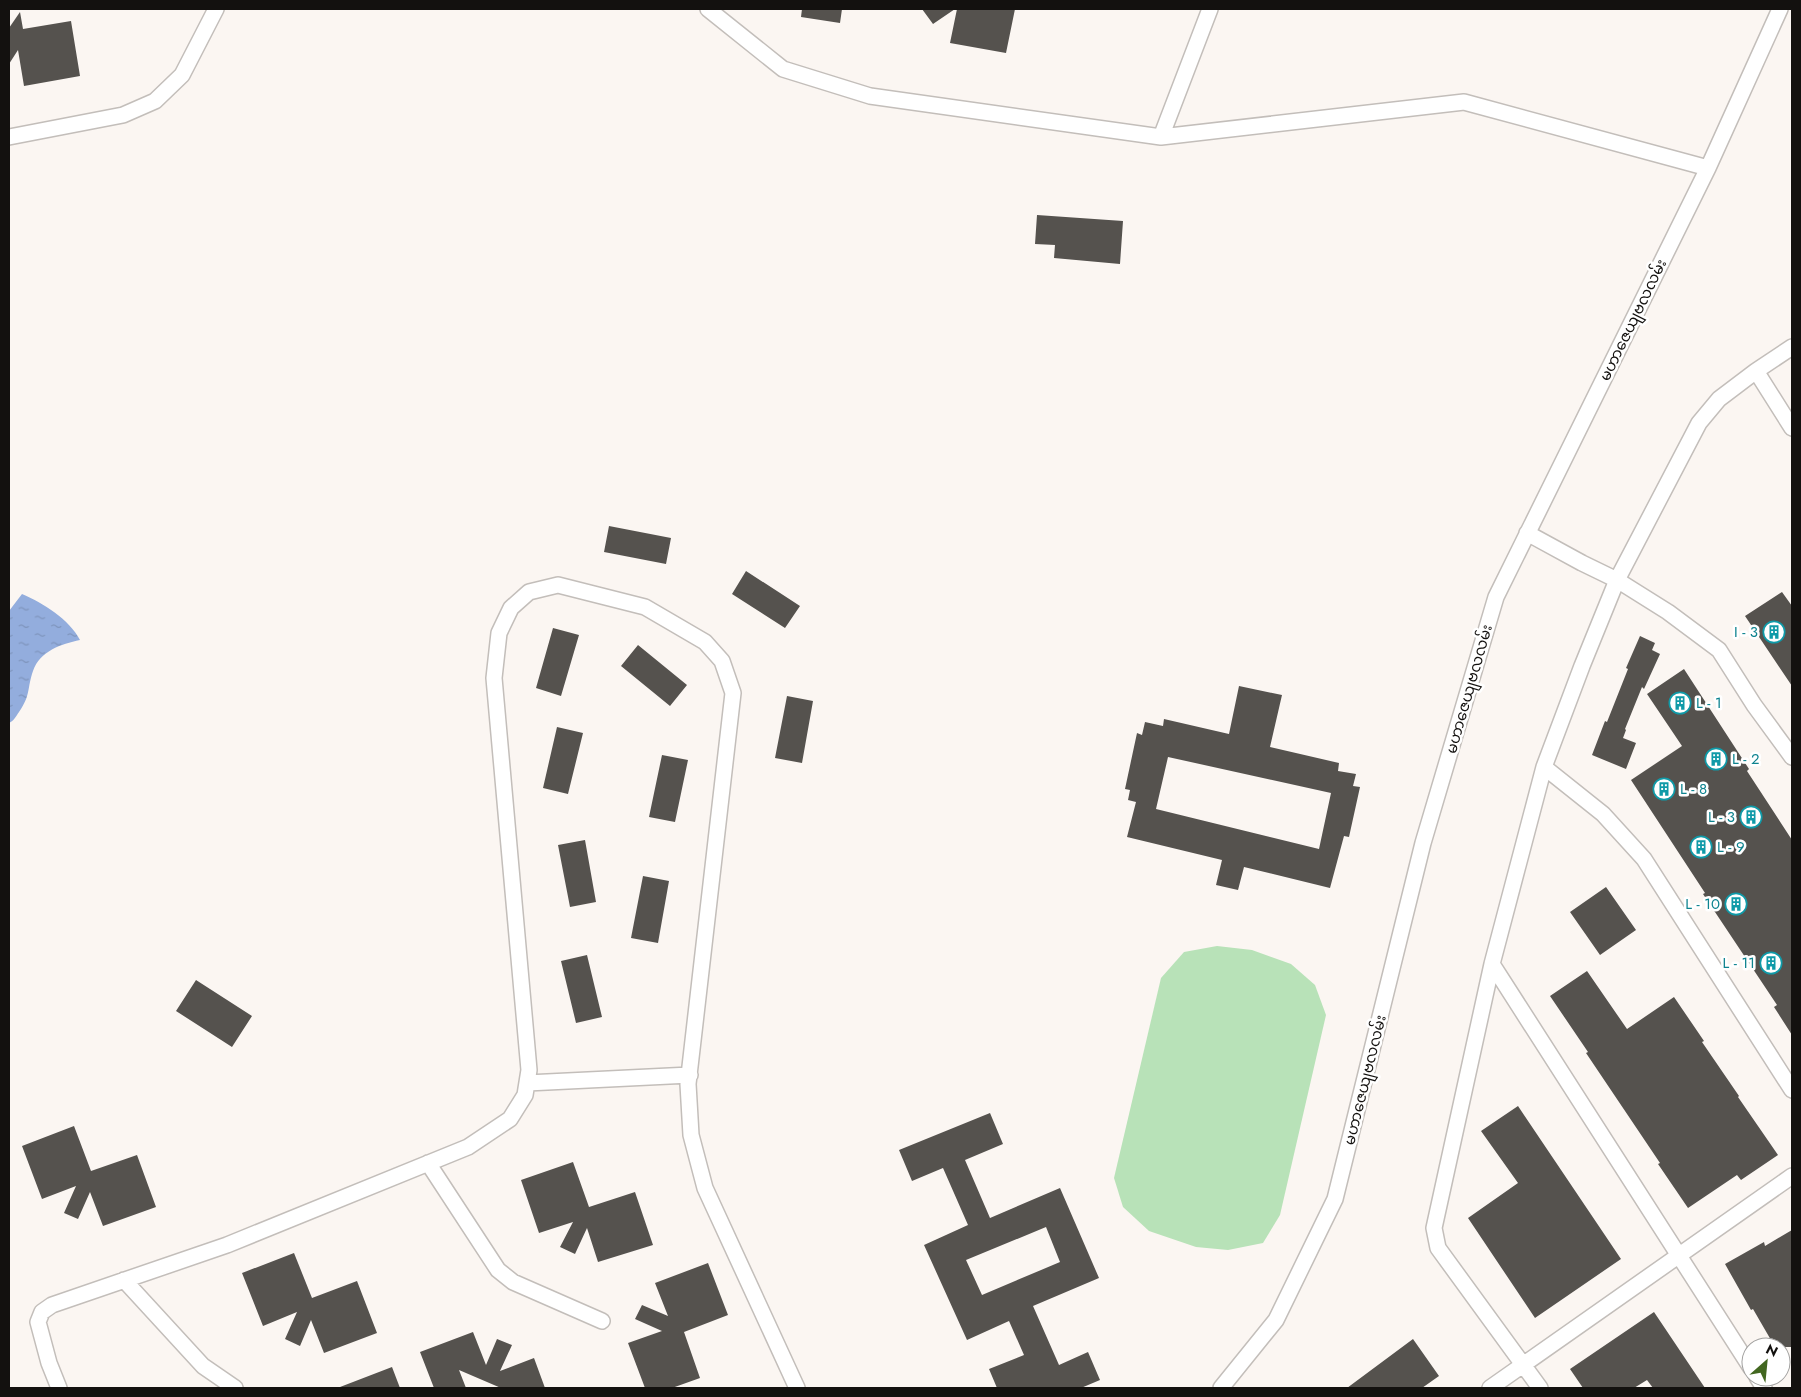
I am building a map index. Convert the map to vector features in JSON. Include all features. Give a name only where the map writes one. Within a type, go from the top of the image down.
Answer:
[{"type":"street","points":[[9,137],[123,116],[155,101],[182,75],[216,9]]},
{"type":"street","points":[[708,9],[783,69],[870,96],[1161,137],[1464,102],[1708,168]]},
{"type":"street","points":[[1161,137],[1210,9]]},
{"type":"street","name":"မဟာဇေယျဗလလမ်း","points":[[1221,1388],[1276,1320],[1335,1199],[1423,842],[1496,597],[1708,168],[1780,9]]},
{"type":"street","points":[[1540,1388],[1438,1248],[1434,1228],[1492,964],[1544,767],[1617,580],[1699,423],[1719,399],[1792,347]]},
{"type":"street","points":[[1756,371],[1792,428]]},
{"type":"street","points":[[1528,533],[1617,580],[1668,612],[1719,650],[1754,705],[1792,757]]},
{"type":"street","points":[[59,1388],[38,1322],[42,1312],[52,1305],[227,1245],[468,1147],[510,1119],[525,1095],[530,1070],[494,678],[499,633],[511,608],[529,592],[558,586],[645,607],[704,642],[722,661],[733,693],[688,1084],[690,1135],[704,1188],[797,1388]]},
{"type":"street","points":[[1544,767],[1603,814],[1644,859],[1792,1090]]},
{"type":"street","points":[[1492,964],[1741,1353]]},
{"type":"street","points":[[527,1083],[690,1075]]},
{"type":"street","points":[[428,1163],[498,1270],[513,1282],[602,1321]]},
{"type":"street","points":[[1490,1388],[1792,1176]]},
{"type":"street","points":[[124,1280],[202,1366],[236,1388]]},
{"type":"green space","points":[[1217,946],[1252,950],[1291,964],[1315,985],[1326,1015],[1280,1215],[1263,1243],[1228,1250],[1196,1247],[1149,1231],[1123,1207],[1114,1178],[1161,978],[1184,952]]},
{"type":"water","points":[[22,594],[55,612],[69,625],[80,640],[59,646],[41,658],[33,671],[23,706],[9,723],[9,611]]},
{"type":"building","points":[[802,9],[842,9],[840,23],[801,17]]},
{"type":"building","points":[[922,9],[955,9],[933,24]]},
{"type":"building","points":[[957,9],[1015,9],[1006,53],[950,43]]},
{"type":"building","points":[[20,12],[23,29],[71,21],[80,76],[24,86],[18,50],[9,64],[9,28]]},
{"type":"building","points":[[1037,215],[1123,221],[1120,264],[1054,258],[1055,245],[1035,244]]},
{"type":"building","points":[[609,526],[671,538],[666,564],[604,552]]},
{"type":"building","points":[[746,571],[800,606],[785,628],[732,594]]},
{"type":"building","name":"I - 3","points":[[1782,592],[1792,606],[1792,686],[1745,616]]},
{"type":"building","points":[[553,628],[579,635],[561,696],[536,688]]},
{"type":"building","points":[[1640,636],[1655,643],[1652,650],[1660,654],[1644,689],[1642,687],[1625,729],[1623,738],[1636,743],[1626,769],[1592,755],[1605,721],[1607,722],[1628,669],[1626,668]]},
{"type":"building","points":[[638,645],[687,685],[670,706],[621,666]]},
{"type":"building","points":[[1684,669],[1749,769],[1747,771],[1792,840],[1792,1035],[1774,1007],[1777,1005],[1703,894],[1705,893],[1631,780],[1682,746],[1647,694]]},
{"type":"building","points":[[1239,686],[1282,695],[1270,747],[1339,763],[1338,771],[1356,774],[1353,786],[1360,787],[1349,837],[1344,836],[1330,888],[1244,867],[1238,890],[1216,885],[1222,860],[1127,837],[1136,802],[1128,800],[1130,790],[1125,789],[1137,733],[1142,735],[1145,722],[1163,726],[1164,719],[1229,734]],"holes":[[[1168,757],[1331,793],[1319,849],[1156,809]]]},
{"type":"building","points":[[787,696],[813,701],[802,763],[775,758]]},
{"type":"building","points":[[557,727],[583,733],[568,794],[543,788]]},
{"type":"building","points":[[662,755],[688,760],[675,822],[649,817]]},
{"type":"building","points":[[585,840],[596,902],[570,907],[558,845]]},
{"type":"building","points":[[643,876],[669,881],[658,943],[631,938]]},
{"type":"building","points":[[1606,887],[1636,930],[1600,955],[1570,912]]},
{"type":"building","points":[[587,955],[602,1017],[576,1023],[561,961]]},
{"type":"building","points":[[1587,971],[1627,1029],[1674,997],[1704,1041],[1702,1042],[1738,1097],[1778,1155],[1741,1180],[1737,1175],[1688,1208],[1550,996]]},
{"type":"building","points":[[196,980],[252,1016],[232,1047],[176,1011]]},
{"type":"building","points":[[1518,1106],[1621,1259],[1535,1318],[1468,1218],[1518,1183],[1481,1131]]},
{"type":"building","points":[[990,1113],[1003,1144],[965,1160],[990,1218],[1060,1188],[1099,1278],[1033,1306],[1059,1365],[1088,1352],[1100,1380],[1081,1388],[997,1388],[989,1369],[1024,1355],[1009,1321],[967,1340],[924,1245],[968,1225],[943,1168],[912,1181],[899,1150]],"holes":[[[1046,1227],[1060,1262],[982,1295],[966,1260]]]},
{"type":"building","points":[[74,1126],[91,1171],[137,1155],[156,1207],[103,1226],[90,1192],[78,1219],[64,1213],[76,1186],[42,1199],[22,1146]]},
{"type":"building","points":[[573,1162],[589,1207],[635,1192],[653,1245],[598,1262],[587,1228],[575,1254],[560,1247],[573,1222],[539,1233],[521,1180]]},
{"type":"building","points":[[1792,1230],[1792,1347],[1791,1337],[1769,1337],[1753,1309],[1751,1310],[1725,1264],[1764,1242],[1765,1246]]},
{"type":"building","points":[[294,1253],[312,1298],[357,1281],[377,1333],[324,1353],[311,1320],[300,1346],[285,1339],[297,1312],[263,1326],[242,1273]]},
{"type":"building","points":[[708,1263],[728,1315],[684,1332],[700,1378],[672,1388],[645,1388],[628,1343],[662,1331],[635,1319],[642,1305],[668,1316],[655,1283]]},
{"type":"building","points":[[1654,1312],[1705,1388],[1653,1388],[1647,1380],[1634,1388],[1583,1388],[1570,1369]]},
{"type":"building","points":[[473,1332],[486,1365],[497,1339],[512,1345],[500,1371],[534,1358],[545,1388],[501,1388],[459,1370],[466,1388],[434,1388],[420,1352]]},
{"type":"building","points":[[1413,1339],[1439,1376],[1422,1388],[1347,1388]]},
{"type":"building","points":[[392,1367],[400,1388],[340,1388],[340,1387]]},
{"type":"place","name":"I - 3","points":[[1774,632]]},
{"type":"place","name":"L - 1","points":[[1680,703]]},
{"type":"place","name":"L - 2","points":[[1716,759]]},
{"type":"place","name":"L - 8","points":[[1664,789]]},
{"type":"place","name":"L - 3","points":[[1751,817]]},
{"type":"place","name":"L - 9","points":[[1701,847]]},
{"type":"place","name":"L - 10","points":[[1736,904]]},
{"type":"place","name":"L - 11","points":[[1771,963]]}]
